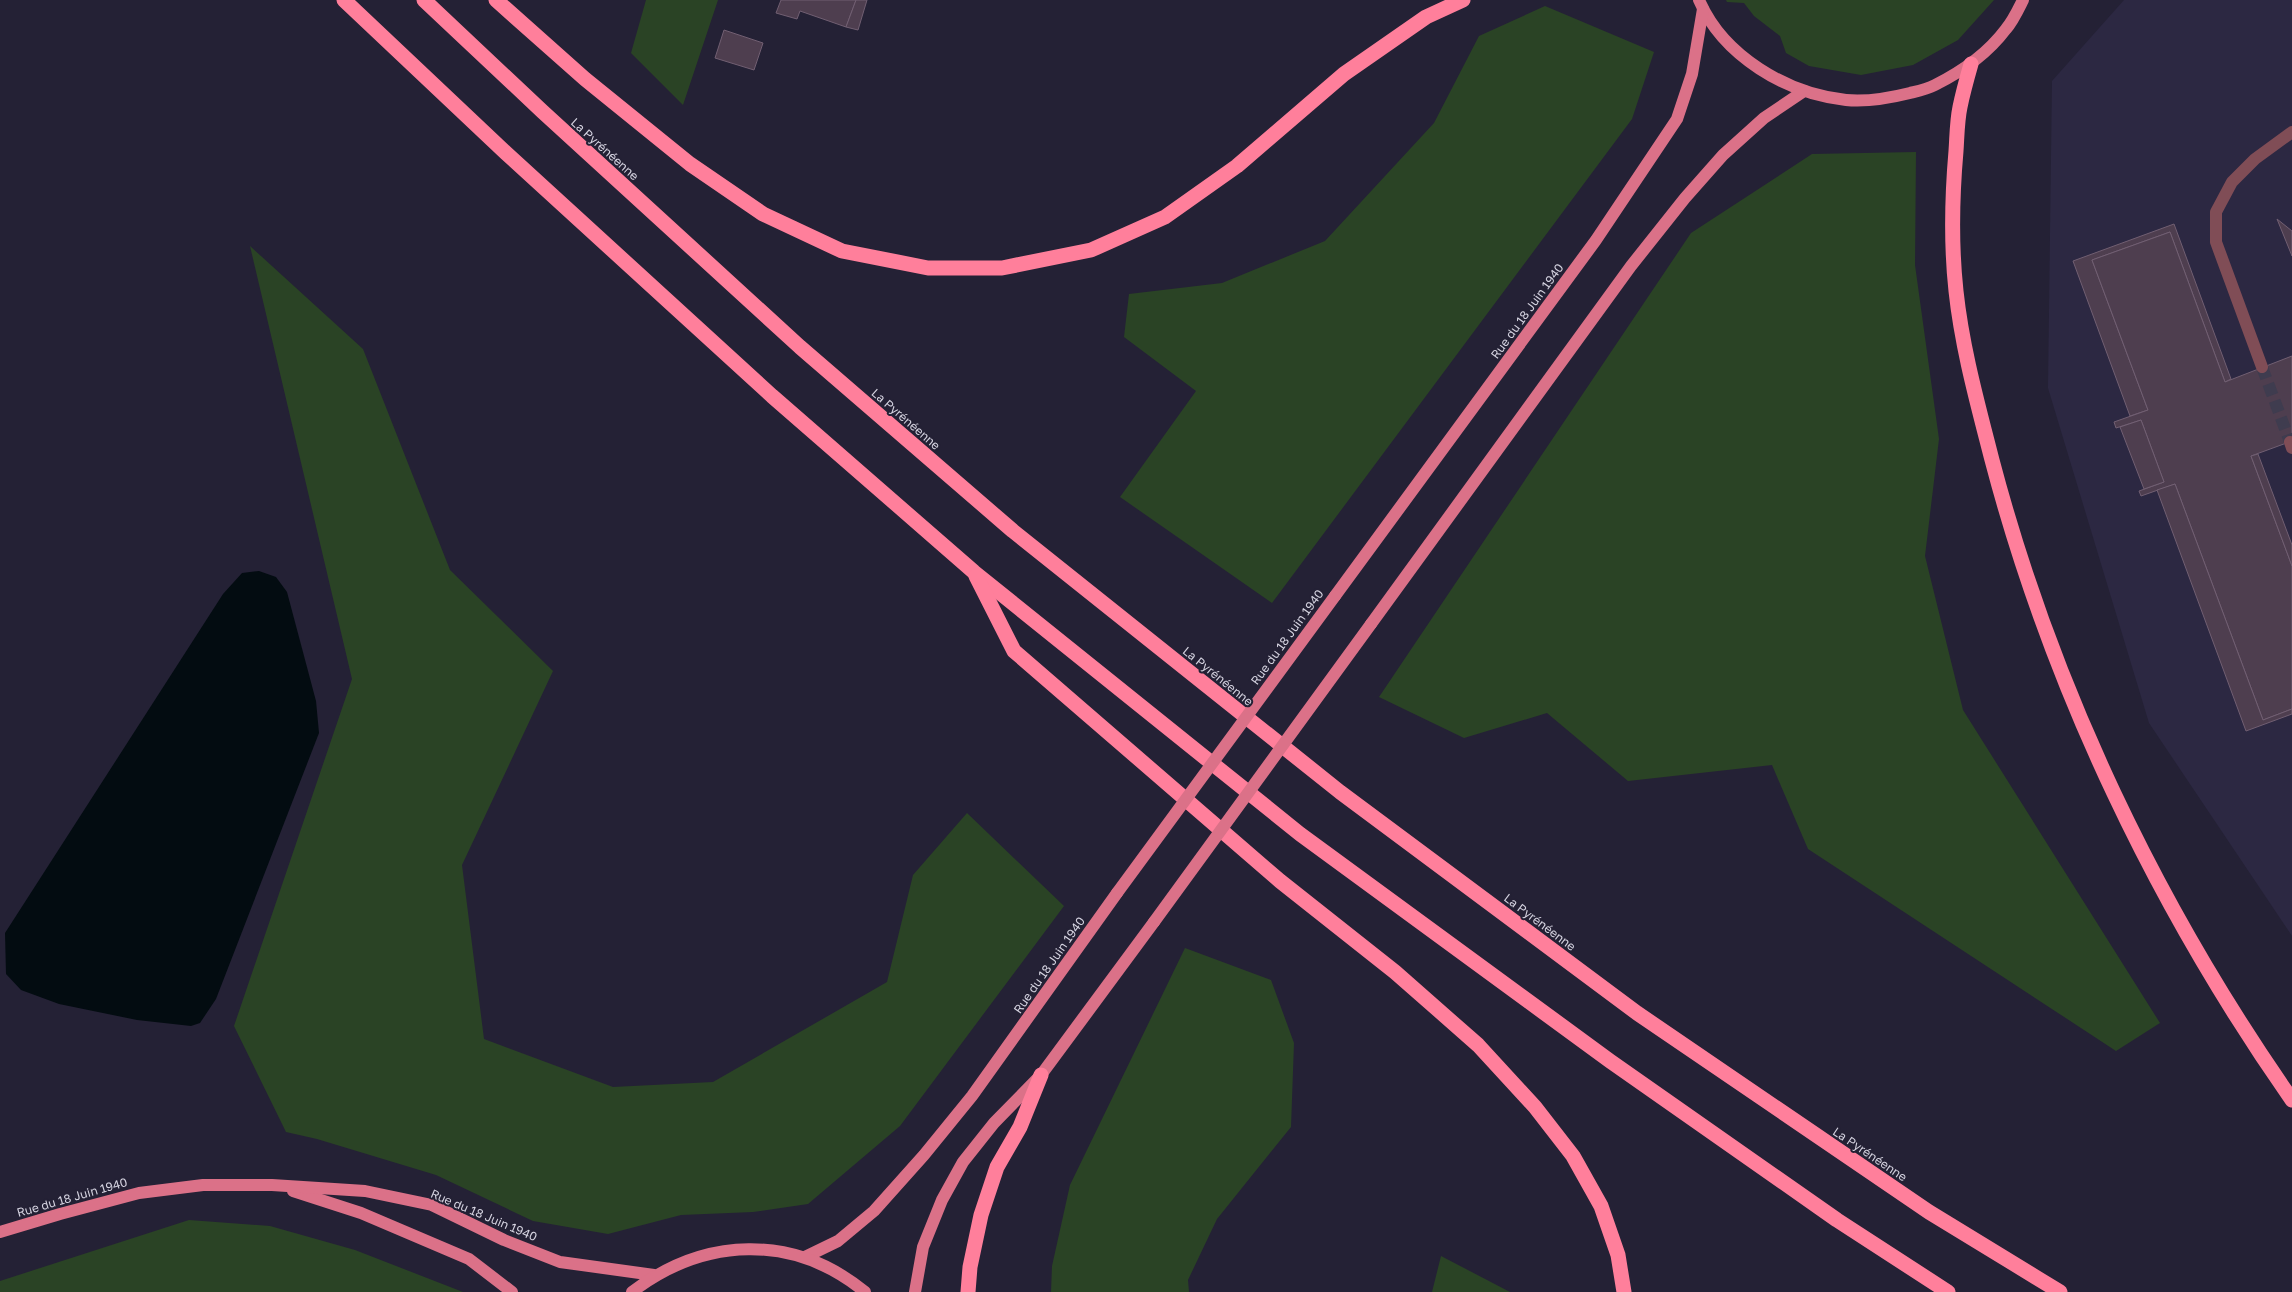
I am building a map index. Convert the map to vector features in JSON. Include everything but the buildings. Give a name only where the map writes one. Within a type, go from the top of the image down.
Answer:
[{"type":"highway","points":[[344,0],[506,153],[758,383],[974,572],[1300,834],[1618,1067],[1837,1220],[1948,1292]]},
{"type":"highway","name":"La Pyrénéenne","points":[[424,0],[558,126],[800,347],[1013,531],[1340,792],[1637,1013],[1929,1212],[2060,1292]]},
{"type":"highway","points":[[496,0],[585,79],[690,164],[764,214],[842,251],[928,268],[1002,268],[1091,250],[1165,217],[1237,166],[1344,74],[1426,17],[1463,0]]},
{"type":"highway","points":[[1971,64],[1959,109],[1954,182],[1956,291],[1973,389],[2009,526],[2049,640],[2096,754],[2142,850],[2206,969],[2292,1100]]},
{"type":"highway","points":[[974,572],[1014,651],[1280,881],[1395,972],[1478,1045],[1534,1107],[1573,1156],[1601,1206],[1618,1255],[1624,1292]]},
{"type":"highway","points":[[968,1292],[970,1267],[987,1199],[998,1167],[1020,1126],[1042,1075]]},
{"type":"main road","points":[[1701,5],[1729,45],[1763,72],[1804,91],[1846,100],[1891,98],[1933,86],[1971,64],[2006,30],[2023,0]]},
{"type":"main road","name":"Rue du 18 Juin 1940","points":[[804,1257],[838,1241],[874,1212],[972,1096],[1117,892],[1596,240],[1677,119],[1692,74],[1701,5]]},
{"type":"main road","points":[[915,1292],[923,1247],[942,1200],[963,1162],[994,1122],[1042,1075],[1631,266],[1685,198],[1723,155],[1764,118],[1804,91]]},
{"type":"main road","name":"Rue du 18 Juin 1940","points":[[0,1232],[140,1193],[203,1185],[272,1184],[365,1191],[432,1206],[504,1240],[560,1262],[654,1275]]},
{"type":"main road","name":"Rue du 18 Juin 1940","points":[[272,1184],[361,1213],[469,1259],[512,1292]]},
{"type":"main road","points":[[632,1292],[654,1275],[690,1259],[727,1250],[766,1250],[804,1257],[846,1277],[865,1292]]},
{"type":"lane","points":[[2262,367],[2216,242],[2216,212],[2232,182],[2255,159],[2292,132]]},
{"type":"shaded area","points":[[2124,0],[2292,0],[2292,936],[2149,723],[2048,388],[2052,81]]},
{"type":"shaded area","points":[[259,571],[276,577],[287,592],[316,701],[319,733],[216,999],[200,1023],[191,1026],[137,1020],[59,1004],[21,990],[6,974],[5,933],[223,594],[242,573]]},
{"type":"green space","points":[[646,0],[718,0],[683,105],[631,53]]},
{"type":"green space","points":[[1726,0],[1994,0],[1958,40],[1913,65],[1861,75],[1809,66],[1786,53],[1780,36],[1754,16],[1744,3],[1727,2]]},
{"type":"green space","points":[[1545,6],[1654,52],[1632,119],[1272,603],[1120,497],[1196,391],[1124,337],[1129,294],[1222,283],[1325,241],[1434,123],[1479,36]]},
{"type":"green space","points":[[1916,152],[1915,265],[1939,439],[1925,556],[1963,710],[2160,1023],[2116,1051],[1808,849],[1772,765],[1628,781],[1547,713],[1464,738],[1379,697],[1691,233],[1812,154]]},
{"type":"green space","points":[[250,246],[363,349],[450,570],[553,671],[462,865],[484,1039],[613,1087],[713,1082],[887,982],[913,875],[967,813],[1064,906],[900,1126],[808,1204],[753,1212],[681,1215],[608,1234],[533,1221],[436,1175],[317,1139],[286,1132],[234,1026],[352,679]]},
{"type":"green space","points":[[1185,948],[1271,980],[1294,1043],[1291,1127],[1217,1219],[1188,1280],[1189,1292],[1051,1292],[1052,1266],[1070,1185]]},
{"type":"green space","points":[[189,1220],[270,1226],[355,1250],[463,1292],[0,1292],[0,1281]]},
{"type":"green space","points":[[1441,1256],[1510,1292],[1432,1292]]},
{"type":"tunnel","points":[[2262,367],[2290,442]]}]
